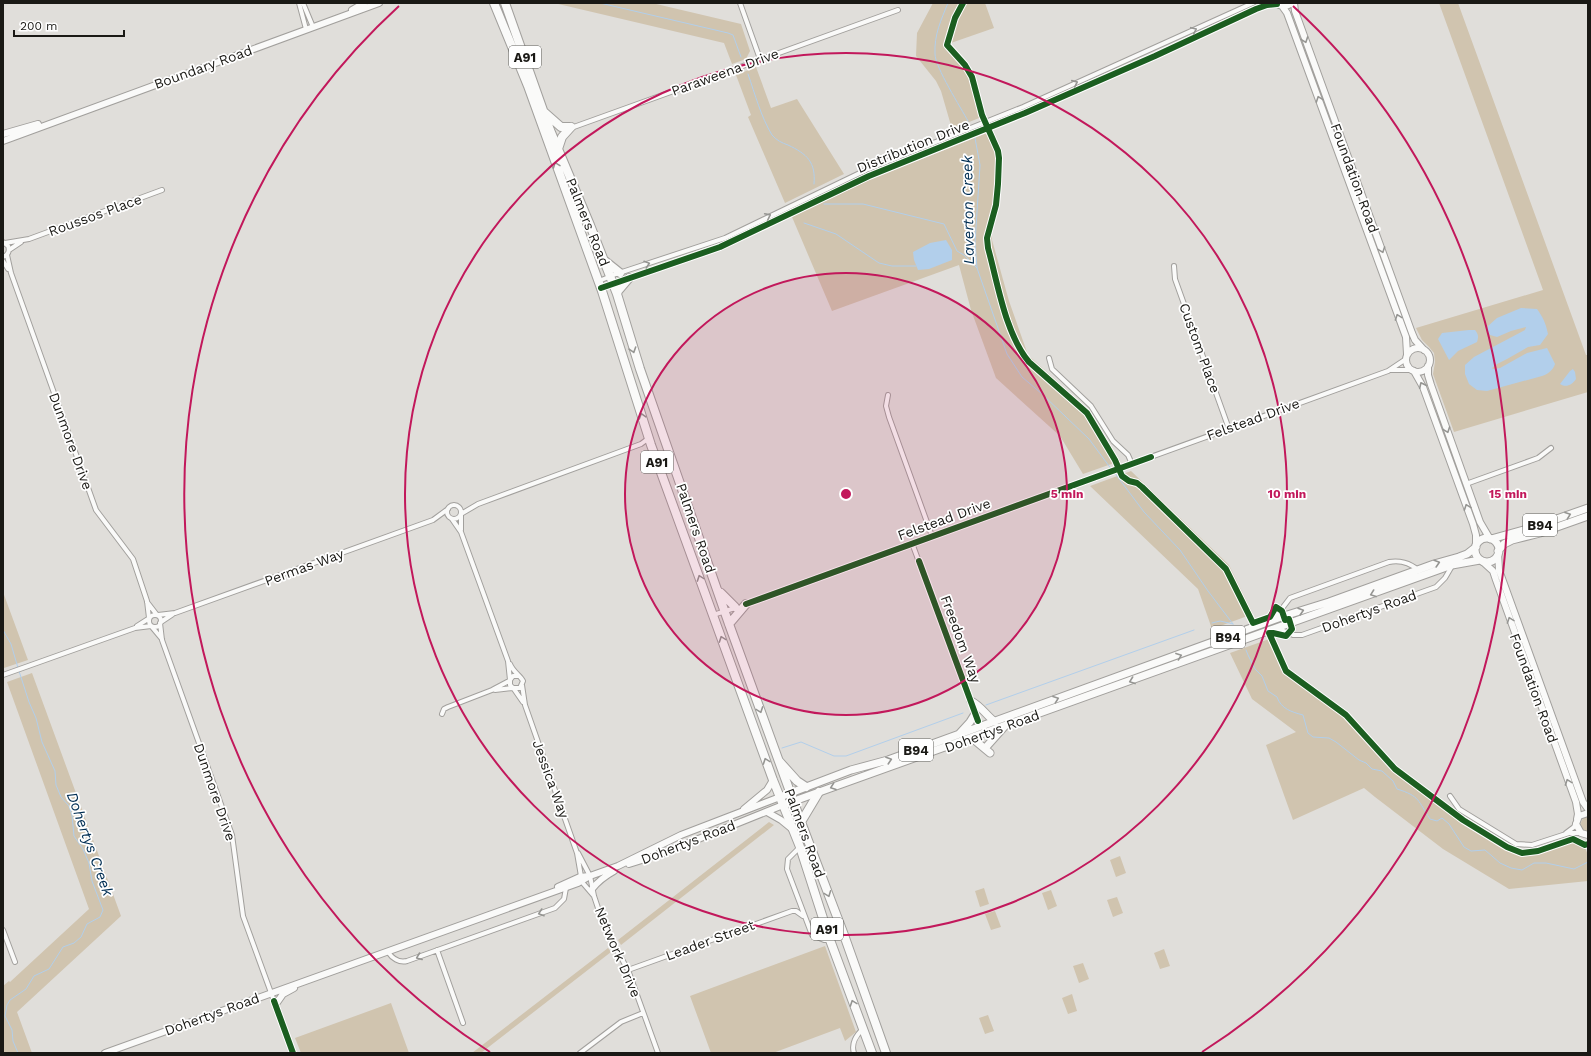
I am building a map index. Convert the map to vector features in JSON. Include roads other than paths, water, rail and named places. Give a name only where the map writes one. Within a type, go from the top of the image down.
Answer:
[{"type":"highway","name":"Palmers Road","points":[[494,3],[548,136],[600,284],[650,441],[773,780],[800,847],[830,940],[872,1053]]},
{"type":"highway","name":"Palmers Road","points":[[505,3],[544,112],[548,136],[558,149],[617,294],[640,369],[729,624],[800,822],[844,935],[886,1053]]},
{"type":"highway","points":[[544,112],[561,127],[571,128]]},
{"type":"highway","points":[[558,149],[562,137],[571,128]]},
{"type":"highway","points":[[604,261],[620,273]]},
{"type":"highway","points":[[617,294],[629,278]]},
{"type":"highway","points":[[718,590],[735,607]]},
{"type":"highway","points":[[729,624],[746,604]]},
{"type":"highway","points":[[778,761],[797,781],[806,787]]},
{"type":"highway","points":[[800,822],[819,792]]},
{"type":"main road","name":"B94","points":[[1476,546],[1483,539],[1490,539],[1531,528],[1588,508]]},
{"type":"main road","name":"B94","points":[[1481,560],[1492,560],[1504,544],[1512,540],[1540,533],[1588,516]]},
{"type":"main road","points":[[1490,539],[1496,544],[1498,552]]},
{"type":"main road","points":[[1476,546],[1476,554],[1481,560]]},
{"type":"main road","name":"Dohertys Road","points":[[780,797],[852,770],[888,760],[995,722],[1272,621],[1418,570],[1464,556],[1476,546]]},
{"type":"main road","name":"Dohertys Road","points":[[783,805],[1004,727],[1276,627],[1322,613],[1452,565],[1481,560]]},
{"type":"main road","points":[[971,701],[978,705],[986,715],[995,722]]},
{"type":"main road","points":[[957,735],[970,722],[975,714]]},
{"type":"main road","points":[[987,746],[1004,727]]},
{"type":"main road","points":[[972,738],[990,753]]},
{"type":"street","points":[[299,3],[310,28]]},
{"type":"street","points":[[303,3],[310,28]]},
{"type":"street","name":"Boundary Road","points":[[344,15],[364,3]]},
{"type":"street","name":"Boundary Road","points":[[3,141],[61,118],[379,3]]},
{"type":"street","points":[[740,3],[760,59]]},
{"type":"street","name":"Distribution Drive","points":[[600,284],[611,280],[620,273],[725,238],[782,209],[855,175],[1001,116],[1253,3]]},
{"type":"street","points":[[1278,4],[1293,3]]},
{"type":"street","name":"Foundation Road","points":[[1293,3],[1412,334],[1424,350]]},
{"type":"street","name":"Distribution Drive","points":[[600,284],[611,280],[629,278],[711,251],[858,181],[1004,122],[1155,56],[1256,9],[1267,5],[1278,4]]},
{"type":"street","name":"Foundation Road","points":[[1278,4],[1287,14],[1406,337],[1406,356]]},
{"type":"street","name":"Paraweena Drive","points":[[548,136],[898,10]]},
{"type":"street","points":[[1152,49],[1155,56]]},
{"type":"street","points":[[1310,74],[1317,71]]},
{"type":"street","points":[[1040,99],[1043,105]]},
{"type":"street","points":[[1001,116],[1004,122]]},
{"type":"street","name":"Boundary Road","points":[[3,134],[61,118]]},
{"type":"street","points":[[1328,124],[1335,122]]},
{"type":"street","points":[[890,160],[893,166]]},
{"type":"street","points":[[855,175],[858,181]]},
{"type":"street","name":"Roussos Place","points":[[9,250],[18,243],[162,190]]},
{"type":"street","points":[[782,209],[785,216]]},
{"type":"street","name":"Roussos Place","points":[[4,242],[29,239]]},
{"type":"street","points":[[4,242],[8,246],[9,250],[5,256]]},
{"type":"street","points":[[708,244],[711,251]]},
{"type":"street","points":[[691,250],[693,257]]},
{"type":"street","points":[[677,254],[680,261]]},
{"type":"street","name":"Dunmore Drive","points":[[5,256],[96,510],[130,554],[147,601],[148,618]]},
{"type":"street","name":"Dunmore Drive","points":[[3,261],[11,273]]},
{"type":"street","name":"Custom Place","points":[[1174,266],[1175,279],[1229,428]]},
{"type":"street","points":[[1476,546],[1473,524],[1423,387],[1413,371],[1407,365],[1406,356],[1410,351],[1416,348],[1424,350],[1430,359],[1428,375],[1482,528],[1490,539]]},
{"type":"street","name":"Felstead Drive","points":[[1388,371],[1406,356]]},
{"type":"street","points":[[1049,358],[1052,369],[1091,406],[1113,441],[1128,455],[1132,464]]},
{"type":"street","points":[[1413,371],[1422,371],[1428,366]]},
{"type":"street","name":"Felstead Drive","points":[[713,615],[1388,371],[1413,371]]},
{"type":"street","points":[[888,395],[886,406],[889,417],[932,536]]},
{"type":"street","points":[[1434,416],[1441,414]]},
{"type":"street","points":[[462,532],[448,514],[448,509],[452,506],[462,507],[478,504],[650,441]]},
{"type":"street","points":[[641,444],[650,441]]},
{"type":"street","points":[[1466,484],[1538,458],[1551,448]]},
{"type":"street","points":[[451,519],[458,518],[461,514],[478,504]]},
{"type":"street","points":[[457,506],[460,509],[461,514],[462,532],[508,661],[513,671],[522,680],[522,686],[519,688],[492,690]]},
{"type":"street","name":"Permas Way","points":[[158,615],[175,613],[433,520],[448,509]]},
{"type":"street","name":"Permas Way","points":[[433,520],[451,519]]},
{"type":"street","name":"Freedom Way","points":[[912,543],[983,734]]},
{"type":"street","name":"Foundation Road","points":[[1498,552],[1499,570],[1583,802],[1588,809]]},
{"type":"street","name":"Foundation Road","points":[[1481,560],[1493,571],[1576,802],[1578,814],[1576,828],[1584,834]]},
{"type":"street","name":"Dohertys Road","points":[[1272,621],[1290,598],[1389,562],[1397,561],[1408,564],[1418,570]]},
{"type":"street","name":"Dohertys Road","points":[[1276,627],[1293,635],[1302,635],[1436,586],[1445,578],[1452,565]]},
{"type":"street","name":"Dunmore Drive","points":[[147,601],[158,615]]},
{"type":"street","name":"Permas Way","points":[[160,623],[175,613]]},
{"type":"street","points":[[3,675],[135,628],[156,627],[160,623],[161,618],[158,615],[152,615],[135,628]]},
{"type":"street","points":[[148,618],[152,626]]},
{"type":"street","name":"Dunmore Drive","points":[[160,623],[162,640],[232,835],[243,916],[293,1053]]},
{"type":"street","name":"Dunmore Drive","points":[[152,626],[162,640]]},
{"type":"street","points":[[508,661],[510,685],[514,688]]},
{"type":"street","points":[[442,714],[444,709],[448,707],[492,690],[510,680],[513,676],[518,676]]},
{"type":"street","name":"Jessica Way","points":[[522,686],[525,706],[578,853],[590,876]]},
{"type":"street","name":"Jessica Way","points":[[514,688],[525,706]]},
{"type":"street","points":[[738,814],[767,790],[773,780]]},
{"type":"street","points":[[1450,796],[1459,808],[1516,844],[1523,845],[1537,844],[1564,834],[1574,827],[1582,814],[1588,813]]},
{"type":"street","name":"Dohertys Road","points":[[539,897],[581,879],[618,866],[681,835],[780,797]]},
{"type":"street","name":"Dohertys Road","points":[[618,866],[630,864],[661,854],[783,805]]},
{"type":"street","points":[[767,812],[793,830]]},
{"type":"street","points":[[1564,834],[1584,834],[1588,839]]},
{"type":"street","points":[[800,847],[788,858],[787,869],[803,916],[812,935],[824,940],[830,940]]},
{"type":"street","name":"Jessica Way","points":[[578,853],[581,879]]},
{"type":"street","points":[[592,889],[606,875],[630,864]]},
{"type":"street","name":"Network Drive","points":[[590,876],[594,896],[608,934],[624,960],[658,1053]]},
{"type":"street","name":"Dohertys Road","points":[[105,1053],[566,888],[581,879]]},
{"type":"street","name":"Network Drive","points":[[581,879],[594,896]]},
{"type":"street","points":[[388,952],[392,957],[403,962],[555,908],[564,899],[566,888]]},
{"type":"street","points":[[798,900],[796,906],[792,910],[801,913],[803,916]]},
{"type":"street","name":"Leader Street","points":[[628,970],[792,910]]},
{"type":"street","points":[[3,930],[15,962]]},
{"type":"street","points":[[437,950],[463,1023]]},
{"type":"street","points":[[276,1004],[283,994],[291,989],[330,975],[343,968]]},
{"type":"street","points":[[580,1053],[621,1022],[643,1013]]},
{"type":"street","points":[[854,1053],[853,1044],[856,1037],[863,1029]]},
{"type":"water","points":[[946,240],[952,250],[952,260],[929,269],[918,270],[913,252],[930,243]]},
{"type":"water","points":[[1521,308],[1537,309],[1544,321],[1548,334],[1540,345],[1528,347],[1492,368],[1500,368],[1527,353],[1547,348],[1555,364],[1554,366],[1550,372],[1542,376],[1487,391],[1477,390],[1469,384],[1465,374],[1465,365],[1474,357],[1525,330],[1526,327],[1497,337],[1490,335],[1488,331],[1488,326],[1497,318]]},
{"type":"water","points":[[1469,330],[1476,331],[1478,337],[1477,342],[1458,351],[1449,360],[1438,339],[1442,333]]},
{"type":"water","points":[[1573,369],[1576,379],[1567,386],[1560,384],[1570,371]]},
{"type":"waterway","points":[[600,3],[728,33],[733,35],[741,57]]},
{"type":"waterway","name":"Laverton Creek","points":[[948,3],[937,34],[935,47],[936,60],[954,98],[968,121]]},
{"type":"waterway","points":[[748,74],[761,113],[772,135],[779,141],[795,148],[805,155],[812,164],[814,184]]},
{"type":"waterway","name":"Laverton Creek","points":[[975,138],[980,165],[975,243],[977,268],[1007,354],[1022,377],[1089,439],[1112,470]]},
{"type":"waterway","points":[[824,204],[863,204],[944,224],[957,251],[964,255],[977,268]]},
{"type":"waterway","points":[[804,223],[836,234],[879,263],[892,266],[916,266]]},
{"type":"waterway","name":"Laverton Creek","points":[[1114,472],[1144,512],[1180,550],[1233,624]]},
{"type":"waterway","points":[[1212,623],[1220,621],[1233,624]]},
{"type":"waterway","name":"Dohertys Creek","points":[[3,630],[11,644],[18,668]]},
{"type":"waterway","points":[[986,705],[1194,630]]},
{"type":"waterway","name":"Laverton Creek","points":[[1246,650],[1255,669],[1262,676],[1268,691],[1277,697],[1284,707],[1303,715],[1308,733],[1313,737],[1329,738],[1359,760],[1366,763],[1372,769],[1382,771],[1393,781],[1397,789],[1410,794],[1418,800],[1430,819],[1437,821],[1442,818],[1449,824],[1464,847],[1471,851],[1485,850],[1500,863],[1511,868],[1522,870],[1534,863],[1546,863],[1574,869],[1588,862]]},
{"type":"waterway","name":"Dohertys Creek","points":[[18,1053],[13,1041],[12,1030],[5,1016],[7,1005],[10,1000],[26,989],[34,976],[49,969],[63,947],[74,943],[81,937],[87,924],[100,917],[103,910],[92,881],[89,863],[83,849],[74,836],[72,815],[69,806],[61,797],[56,785],[55,771],[42,742],[36,718],[19,671]]},
{"type":"waterway","points":[[782,748],[801,742],[834,756],[846,756],[963,713]]}]
